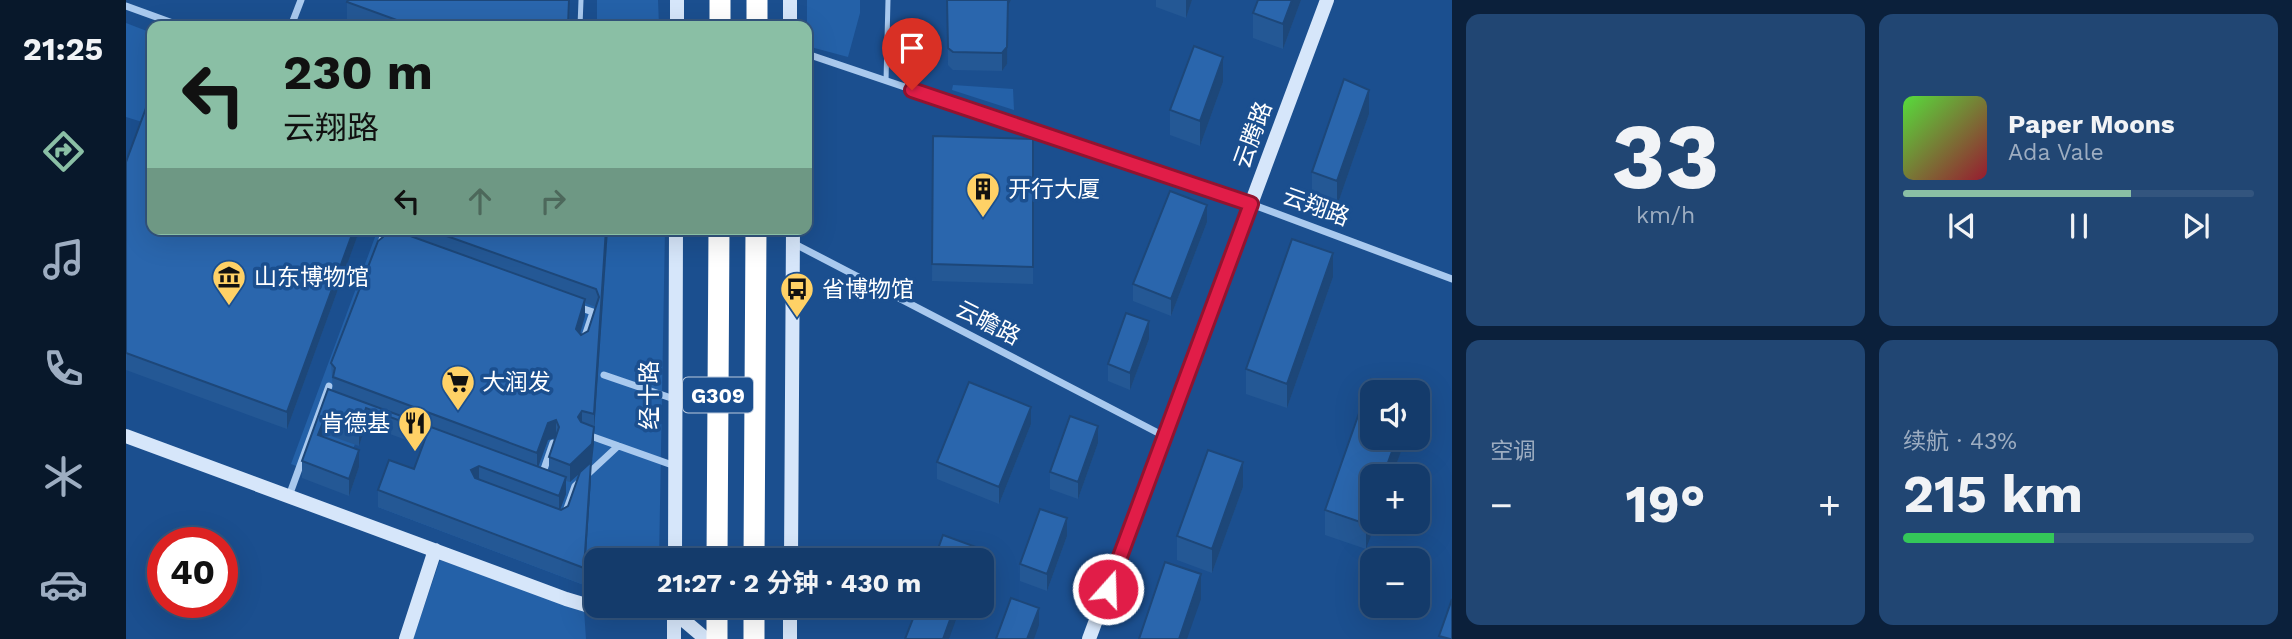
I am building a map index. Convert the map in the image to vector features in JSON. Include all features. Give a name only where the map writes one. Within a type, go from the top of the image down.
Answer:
[{"type":"highway","points":[[720,0],[720,21]]},
{"type":"highway","points":[[757,0],[757,21]]},
{"type":"highway","name":"G309","points":[[717,548],[719,235]]},
{"type":"highway","name":"G309","points":[[754,548],[756,235]]},
{"type":"highway","points":[[717,618],[717,639]]},
{"type":"highway","points":[[754,618],[754,639]]},
{"type":"street","points":[[293,21],[301,0]]},
{"type":"street","points":[[677,0],[677,21]]},
{"type":"street","points":[[790,0],[790,21]]},
{"type":"street","name":"云腾路","points":[[1089,639],[1326,0]]},
{"type":"street","points":[[126,6],[167,21]]},
{"type":"street","name":"云翔路","points":[[812,56],[1251,204],[1452,279]]},
{"type":"street","points":[[377,252],[384,235]]},
{"type":"street","points":[[387,235],[396,242]]},
{"type":"street","name":"经十路","points":[[675,548],[676,235]]},
{"type":"street","points":[[791,548],[793,236]]},
{"type":"street","name":"云瞻路","points":[[793,236],[1165,437]]},
{"type":"street","points":[[566,303],[593,312],[582,346]]},
{"type":"street","points":[[604,375],[674,399]]},
{"type":"street","points":[[289,496],[329,386]]},
{"type":"street","points":[[325,398],[337,402]]},
{"type":"street","points":[[584,434],[675,466]]},
{"type":"street","points":[[126,436],[584,603]]},
{"type":"street","points":[[541,478],[553,443]]},
{"type":"street","points":[[550,516],[563,521],[573,490],[618,446]]},
{"type":"street","points":[[528,474],[552,482]]},
{"type":"street","points":[[562,486],[573,490]]},
{"type":"street","points":[[406,639],[435,550]]},
{"type":"street","points":[[675,618],[676,637]]},
{"type":"street","points":[[684,618],[706,639]]},
{"type":"street","points":[[790,618],[790,639]]},
{"type":"lane","points":[[580,21],[581,0]]},
{"type":"lane","points":[[886,81],[888,0]]},
{"type":"path","points":[[812,124],[812,173]]},
{"type":"shaded area","points":[[597,0],[658,0],[659,21],[597,21]]},
{"type":"shaded area","points":[[807,0],[860,0],[860,13],[848,57],[812,47],[812,21],[807,21]]},
{"type":"shaded area","points":[[126,23],[147,31],[147,123],[126,117]]},
{"type":"shaded area","points":[[953,85],[1013,89],[1014,110],[952,90]]},
{"type":"shaded area","name":"大润发","points":[[376,235],[665,235],[659,548],[584,548],[584,585],[378,507],[488,458],[366,413],[341,483],[291,464]]},
{"type":"shaded area","points":[[440,560],[584,610],[586,639],[413,639]]},
{"type":"building","points":[[569,0],[568,21],[399,21],[347,2]]},
{"type":"building","points":[[947,0],[1008,0],[1007,47],[1002,53],[953,52],[948,48]]},
{"type":"building","points":[[1258,0],[1292,0],[1283,24],[1253,13]]},
{"type":"building","points":[[1194,46],[1223,57],[1200,121],[1170,110]]},
{"type":"building","points":[[1344,79],[1369,90],[1337,181],[1312,172]]},
{"type":"building","name":"山东博物馆","points":[[147,108],[147,235],[352,235],[287,412],[126,353],[126,162]]},
{"type":"building","name":"开行大厦","points":[[933,136],[1033,139],[1033,267],[932,264]]},
{"type":"building","points":[[1170,191],[1207,205],[1171,299],[1133,284]]},
{"type":"building","points":[[408,235],[585,299],[576,329],[581,335],[588,331],[599,297],[596,289],[444,235],[606,235],[594,414],[582,411],[578,417],[581,422],[594,427],[592,444],[570,465],[549,457],[559,427],[556,420],[548,423],[537,453],[333,377],[335,368],[331,363],[378,241],[383,237]]},
{"type":"building","points":[[1292,239],[1333,253],[1287,384],[1246,369]]},
{"type":"building","points":[[1126,313],[1149,321],[1130,373],[1108,364]]},
{"type":"building","points":[[969,382],[1031,407],[999,487],[937,462]]},
{"type":"building","points":[[328,389],[566,477],[559,496],[479,466],[471,470],[475,478],[561,510],[568,506],[580,472],[591,462],[584,568],[378,490],[389,460],[414,469],[428,431],[366,408],[359,429],[325,417],[318,435],[359,450],[349,479],[302,461]]},
{"type":"building","points":[[1360,410],[1360,450],[1393,450],[1387,464],[1360,464],[1360,522],[1325,510]]},
{"type":"building","points":[[1070,416],[1098,426],[1078,482],[1050,472]]},
{"type":"building","points":[[1208,450],[1243,462],[1212,549],[1177,536]]},
{"type":"building","points":[[1040,509],[1067,518],[1047,574],[1020,564]]},
{"type":"building","points":[[943,535],[976,547],[976,548],[938,548]]},
{"type":"building","points":[[1165,562],[1201,574],[1179,639],[1139,639]]},
{"type":"building","points":[[1011,598],[1039,608],[1027,639],[996,639]]},
{"type":"building","points":[[1452,599],[1452,639],[1450,639],[1439,636]]},
{"type":"building","points":[[913,618],[951,618],[943,639],[905,639]]},
{"type":"place","name":"开行大厦","points":[[983,219]]},
{"type":"place","name":"山东博物馆","points":[[229,307]]},
{"type":"place","name":"省博物馆","points":[[797,319]]},
{"type":"place","name":"大润发","points":[[458,412]]},
{"type":"place","name":"肯德基","points":[[415,453]]},
{"type":"route","points":[[912,90],[1251,204],[1108,589]]}]
